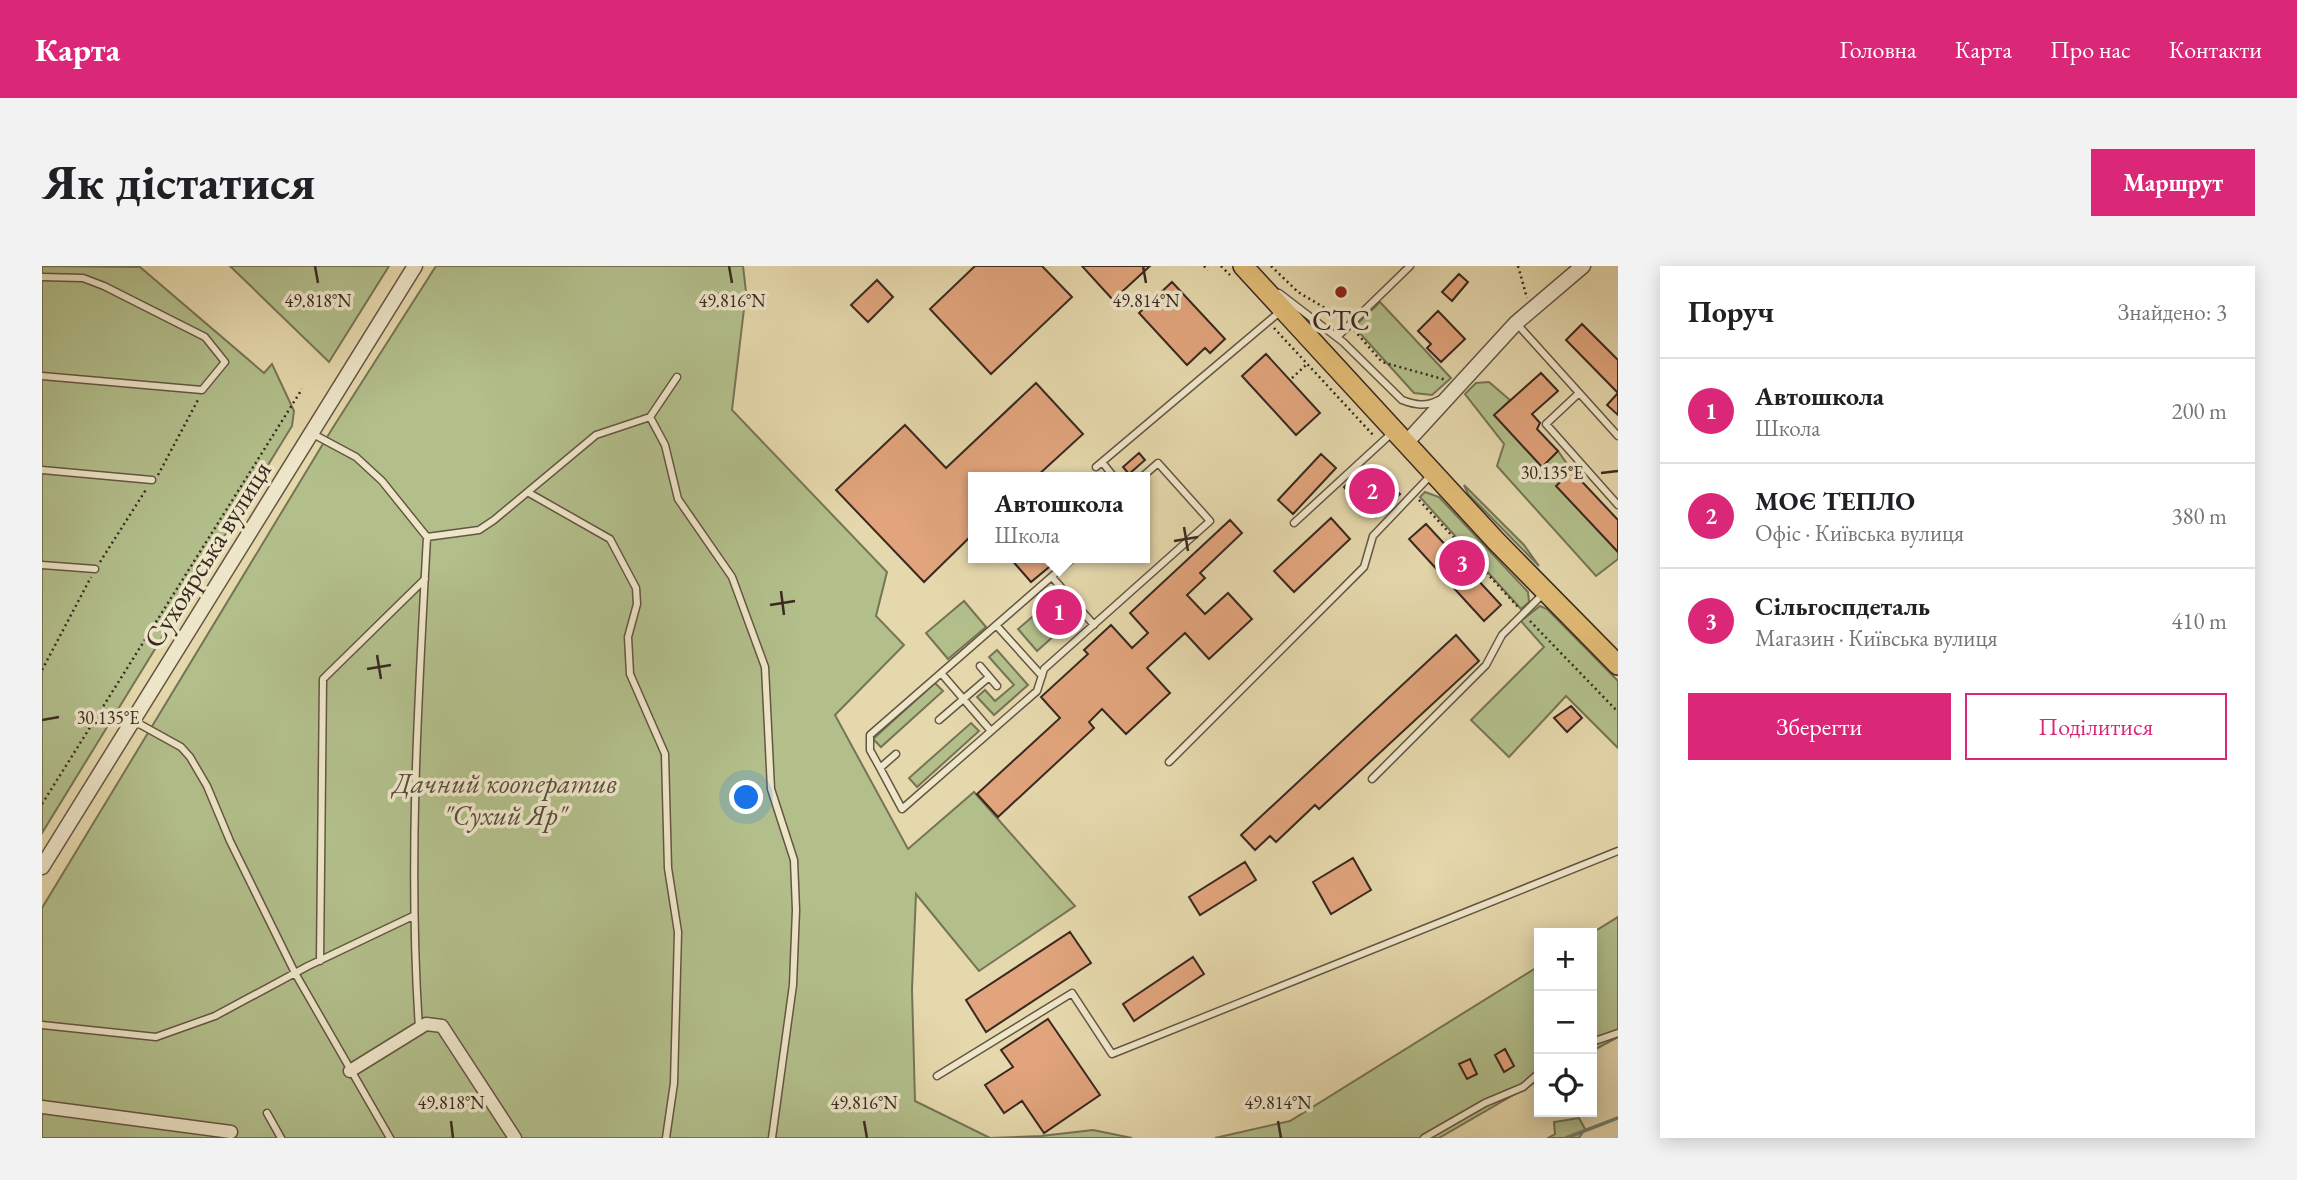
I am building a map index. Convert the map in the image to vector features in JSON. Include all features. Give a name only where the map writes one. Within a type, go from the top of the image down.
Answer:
[{"type":"main road","points":[[1246,270],[1276,315],[1394,439],[1434,473],[1545,592],[1618,665]]},
{"type":"street","name":"Сухоярська вулиця","points":[[42,867],[415,266]]},
{"type":"street","points":[[1394,439],[1450,394],[1530,308],[1583,266]]},
{"type":"street","points":[[350,1071],[419,1029],[434,1023],[442,1026],[515,1138]]},
{"type":"street","points":[[42,1107],[231,1132]]},
{"type":"lane","points":[[1337,337],[1410,266]]},
{"type":"lane","points":[[1246,270],[1312,316],[1402,400],[1414,405],[1430,405],[1450,394]]},
{"type":"lane","points":[[42,283],[42,277],[83,278],[104,286],[205,337],[225,362],[202,390],[42,376]]},
{"type":"lane","points":[[1108,472],[1099,464],[1276,315]]},
{"type":"lane","points":[[1516,323],[1618,436]]},
{"type":"lane","points":[[427,537],[479,530],[529,493],[596,435],[650,418],[677,377]]},
{"type":"lane","points":[[1579,393],[1546,424],[1618,505]]},
{"type":"lane","points":[[650,418],[665,445],[678,499],[732,577],[765,667],[771,789],[794,860],[796,910],[793,985],[772,1138]]},
{"type":"lane","points":[[311,433],[356,457],[382,481],[427,537],[417,714],[413,916],[419,1029]]},
{"type":"lane","points":[[1294,523],[1394,439]]},
{"type":"lane","points":[[1067,563],[870,735],[870,750],[902,809],[1037,691],[1044,669],[1210,521],[1158,463],[1148,472]]},
{"type":"lane","points":[[42,470],[152,480]]},
{"type":"lane","points":[[1169,762],[1364,567],[1373,536],[1434,473]]},
{"type":"lane","points":[[529,493],[610,539],[636,587],[637,604],[628,637],[630,674],[665,754],[668,868],[677,925],[674,1083],[666,1138]]},
{"type":"lane","points":[[42,565],[95,569]]},
{"type":"lane","points":[[1052,577],[1094,625]]},
{"type":"lane","points":[[320,961],[323,679],[425,579]]},
{"type":"lane","points":[[1372,779],[1486,665],[1502,635],[1545,592]]},
{"type":"lane","points":[[996,625],[1042,676]]},
{"type":"lane","points":[[980,666],[997,686]]},
{"type":"lane","points":[[941,674],[991,731]]},
{"type":"lane","points":[[939,720],[989,677]]},
{"type":"lane","points":[[133,720],[181,747],[190,757],[207,786],[230,841],[295,973],[390,1138]]},
{"type":"lane","points":[[880,768],[896,754]]},
{"type":"lane","points":[[937,1076],[1072,993],[1112,1054],[1618,852]]},
{"type":"lane","points":[[42,1025],[156,1037],[215,1016],[295,973],[413,916]]},
{"type":"lane","points":[[1597,1040],[1618,1033]]},
{"type":"lane","points":[[1423,1138],[1485,1102],[1523,1087],[1534,1077]]},
{"type":"lane","points":[[267,1112],[281,1138]]},
{"type":"path","points":[[1204,266],[1208,270]]},
{"type":"path","points":[[1271,266],[1298,292],[1349,325],[1382,362],[1460,383]]},
{"type":"path","points":[[1518,266],[1530,308]]},
{"type":"path","points":[[1276,315],[1307,364],[1394,439]]},
{"type":"path","points":[[1292,378],[1307,364]]},
{"type":"path","points":[[42,804],[302,389]]},
{"type":"path","points":[[42,670],[95,569],[152,480],[162,472],[202,390]]},
{"type":"path","points":[[1413,494],[1618,712]]},
{"type":"green space","points":[[42,266],[140,267],[264,373],[272,364],[294,411],[292,426],[42,833]]},
{"type":"green space","points":[[230,266],[389,266],[329,362]]},
{"type":"green space","name":"Дачний кооператив \"Сухий Яр\"","points":[[436,266],[743,266],[746,292],[732,410],[887,572],[876,616],[904,645],[835,715],[908,849],[974,792],[1075,906],[979,971],[916,894],[912,989],[915,1101],[990,1138],[42,1138],[42,908],[332,429]]},
{"type":"green space","points":[[1380,302],[1451,378],[1432,395],[1414,393],[1357,330],[1356,325]]},
{"type":"green space","points":[[1489,382],[1510,400],[1495,415],[1542,466],[1558,451],[1572,471],[1557,486],[1618,552],[1618,559],[1596,576],[1497,466],[1504,444],[1465,394],[1476,383]]},
{"type":"green space","points":[[1464,485],[1524,545],[1539,566],[1468,494]]},
{"type":"green space","points":[[1425,492],[1439,497],[1528,592],[1529,602],[1521,609],[1420,497]]},
{"type":"green space","points":[[964,601],[986,627],[948,659],[926,633]]},
{"type":"green space","points":[[1045,606],[1064,627],[1037,651],[1018,629]]},
{"type":"green space","points":[[1540,606],[1547,609],[1618,681],[1618,748],[1566,696],[1509,757],[1471,720],[1544,647],[1521,621]]},
{"type":"green space","points":[[997,650],[1028,685],[994,715],[977,697],[985,690],[995,701],[1014,685],[989,657]]},
{"type":"green space","points":[[935,683],[943,691],[881,747],[873,739]]},
{"type":"green space","points":[[971,723],[979,731],[917,787],[909,778]]},
{"type":"green space","points":[[1618,917],[1618,1037],[1597,1048],[1597,991],[1597,930]]},
{"type":"green space","points":[[1534,969],[1534,1083],[1439,1138],[1215,1138],[1290,1121]]},
{"type":"green space","points":[[1579,1118],[1585,1129],[1579,1138],[1548,1138],[1555,1134],[1554,1122]]},
{"type":"green space","points":[[1093,1130],[1132,1138],[990,1138]]},
{"type":"building","points":[[975,266],[1042,266],[1072,297],[991,374],[930,309]]},
{"type":"building","points":[[1082,266],[1150,266],[1113,300]]},
{"type":"building","points":[[1459,274],[1468,282],[1452,301],[1442,292]]},
{"type":"building","points":[[877,280],[893,297],[868,322],[851,305]]},
{"type":"building","points":[[1172,282],[1225,339],[1210,353],[1205,348],[1187,365],[1139,313]]},
{"type":"building","points":[[1438,311],[1465,339],[1441,362],[1427,348],[1431,344],[1418,331]]},
{"type":"building","points":[[1582,324],[1618,360],[1618,393],[1566,340]]},
{"type":"building","points":[[1266,354],[1320,413],[1296,435],[1242,376]]},
{"type":"building","points":[[1541,373],[1558,391],[1532,414],[1540,423],[1537,429],[1558,451],[1542,467],[1494,415]]},
{"type":"building","points":[[1036,383],[1083,434],[1041,472],[968,472],[968,539],[924,582],[836,490],[905,425],[946,468]]},
{"type":"building","points":[[1618,393],[1618,415],[1607,405]]},
{"type":"building","points":[[1139,453],[1145,460],[1131,472],[1123,467]]},
{"type":"building","points":[[1321,454],[1336,468],[1293,514],[1278,500]]},
{"type":"building","points":[[1367,466],[1400,494],[1376,517],[1360,499],[1357,502],[1344,487]]},
{"type":"building","points":[[1572,471],[1618,520],[1618,552],[1556,486]]},
{"type":"building","points":[[1331,518],[1350,539],[1294,592],[1274,571]]},
{"type":"building","points":[[1230,520],[1242,533],[1200,573],[1205,578],[1187,595],[1205,614],[1228,593],[1252,619],[1209,659],[1185,633],[1147,668],[1170,693],[1126,734],[1102,709],[1089,722],[1094,728],[998,817],[977,794],[1060,718],[1041,697],[1088,654],[1084,650],[1111,625],[1132,648],[1148,633],[1130,613]]},
{"type":"building","points":[[1426,524],[1501,605],[1484,621],[1409,539]]},
{"type":"building","points":[[1014,563],[1054,563],[1031,582]]},
{"type":"building","points":[[1456,635],[1479,661],[1319,809],[1315,805],[1276,842],[1270,836],[1255,850],[1241,835]]},
{"type":"building","points":[[1571,706],[1582,718],[1567,732],[1554,718]]},
{"type":"building","points":[[1353,858],[1371,890],[1331,914],[1313,882]]},
{"type":"building","points":[[1245,862],[1256,880],[1200,915],[1189,897]]},
{"type":"building","points":[[1070,932],[1091,963],[986,1032],[966,1000]]},
{"type":"building","points":[[1193,957],[1204,974],[1134,1021],[1123,1004]]},
{"type":"building","points":[[1048,1019],[1100,1095],[1044,1133],[1022,1101],[1004,1113],[985,1085],[1013,1067],[1001,1050]]},
{"type":"building","points":[[1505,1049],[1514,1066],[1504,1072],[1495,1055]]},
{"type":"building","points":[[1470,1059],[1477,1074],[1467,1079],[1459,1064]]},
{"type":"waterway","points":[[1566,1138],[1618,1118]]},
{"type":"place","name":"СТС","points":[[1341,292]]},
{"type":"place","name":"МОЄ ТЕПЛО","points":[[1372,491]]},
{"type":"place","name":"Сільгоспдеталь","points":[[1462,563]]},
{"type":"place","name":"Автошкола","points":[[1059,612]]}]
